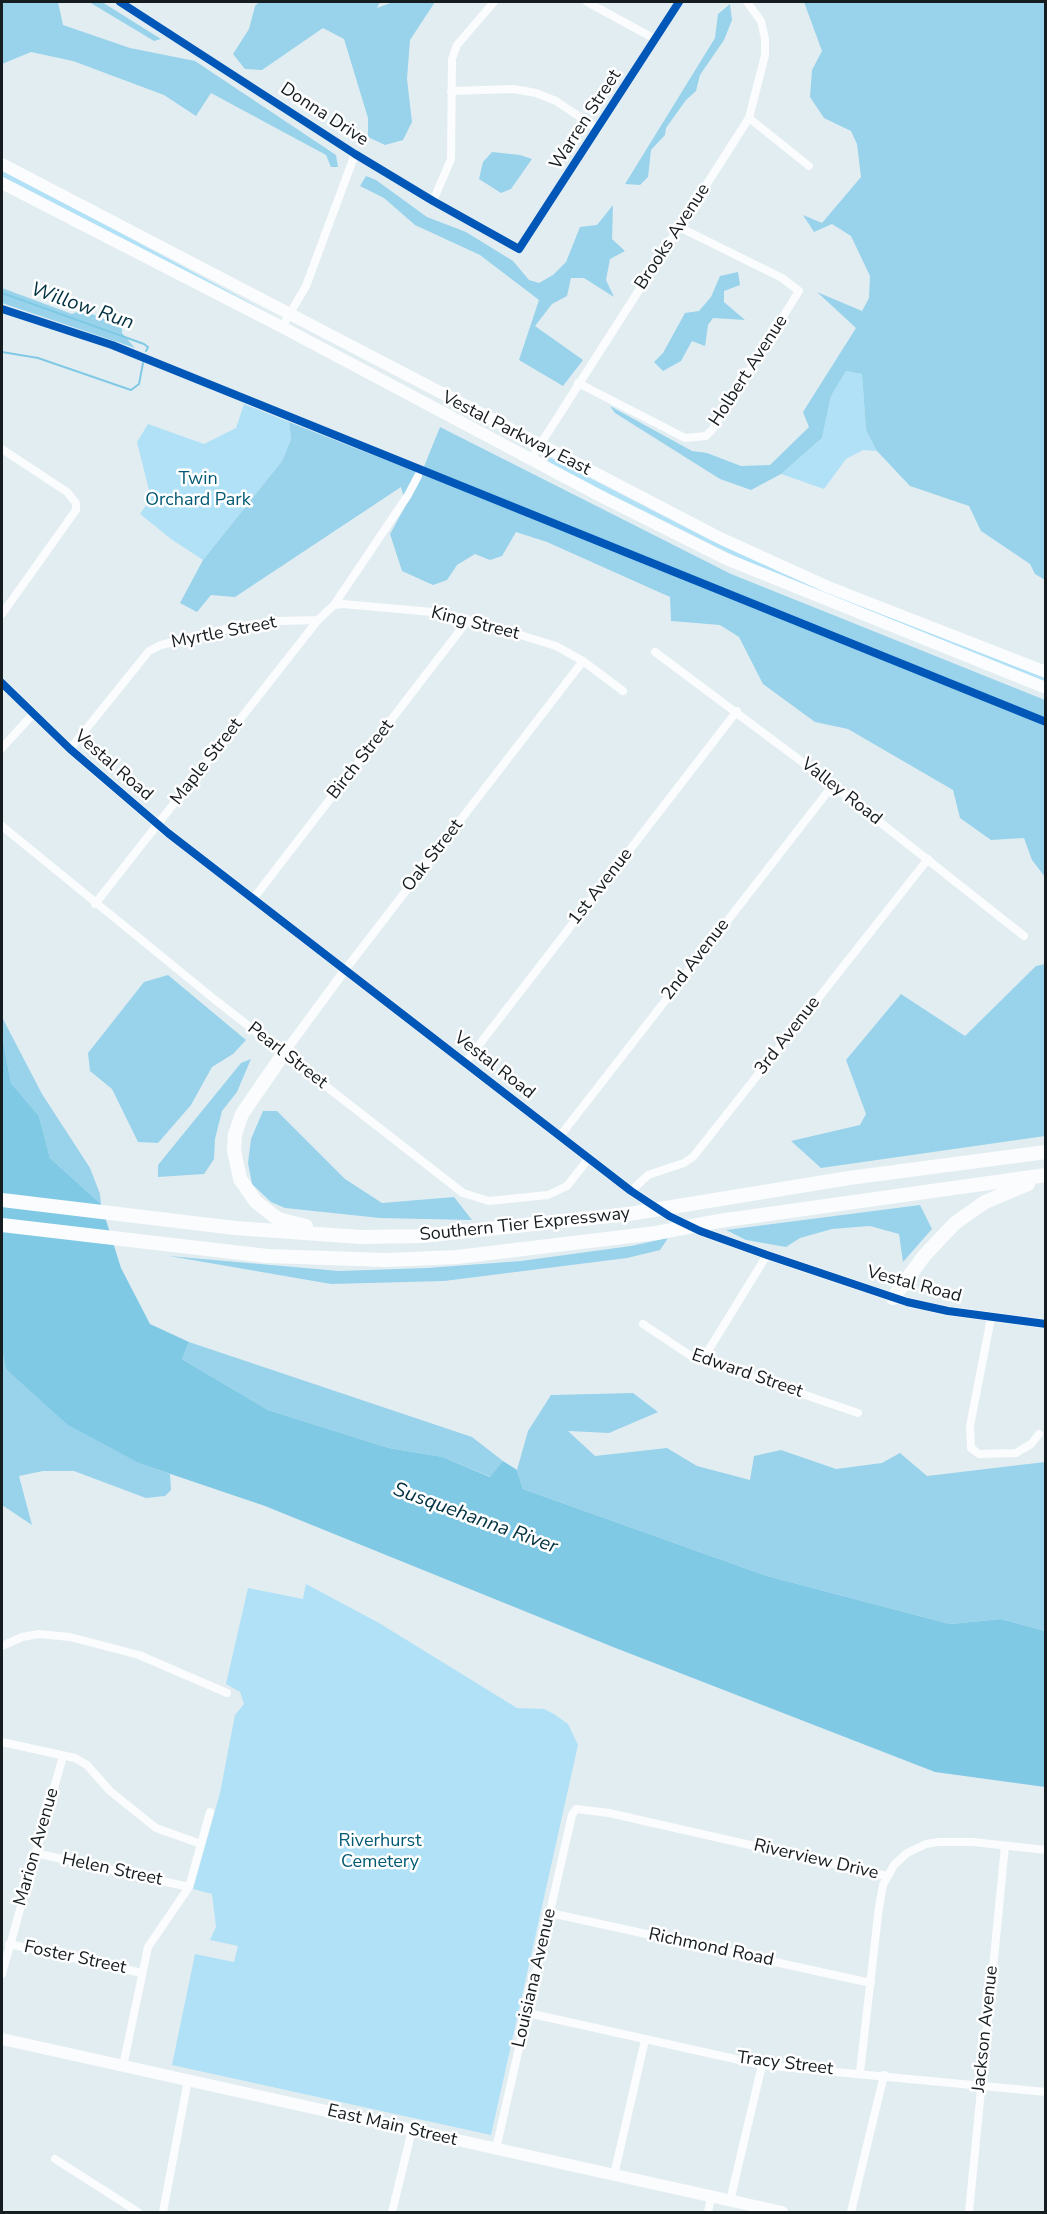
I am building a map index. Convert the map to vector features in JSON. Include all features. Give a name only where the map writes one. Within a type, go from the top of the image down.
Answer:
[{"type":"highway","points":[[284,1053],[242,1114],[235,1134],[234,1150],[240,1179],[255,1202],[278,1219],[361,1237]]},
{"type":"highway","name":"Southern Tier Expressway","points":[[2,1200],[235,1228],[361,1237],[487,1231],[629,1214],[849,1178],[1046,1152]]},
{"type":"highway","points":[[893,1298],[924,1256],[966,1214],[1007,1191],[1046,1177]]},
{"type":"highway","name":"Southern Tier Expressway","points":[[2,1226],[308,1259],[387,1260],[457,1257],[656,1233],[719,1221],[1046,1177]]},
{"type":"main road","name":"Vestal Parkway East","points":[[2,164],[722,539],[828,586],[1046,672]]},
{"type":"main road","name":"Vestal Parkway East","points":[[2,183],[726,559],[1046,688]]},
{"type":"main road","name":"East Main Street","points":[[2,2039],[782,2212]]},
{"type":"street","name":"Donna Drive","points":[[120,2],[355,154],[515,248]]},
{"type":"street","points":[[433,201],[452,159],[452,59],[457,45],[494,2]]},
{"type":"street","points":[[588,2],[655,39]]},
{"type":"street","name":"Warren Street","points":[[515,248],[519,249],[525,243],[679,2]]},
{"type":"street","name":"Brooks Avenue","points":[[531,459],[748,118],[765,47],[760,21],[747,2]]},
{"type":"street","points":[[451,91],[514,88],[536,93],[556,101],[598,129]]},
{"type":"street","points":[[748,118],[809,166]]},
{"type":"street","points":[[282,327],[317,259],[355,154]]},
{"type":"street","name":"Holbert Avenue","points":[[578,383],[685,438],[694,439],[706,436],[712,430],[799,295],[794,285],[782,278],[680,227]]},
{"type":"street","points":[[2,449],[67,492],[76,503],[73,515],[2,614]]},
{"type":"street","points":[[318,620],[334,605],[408,495],[418,476]]},
{"type":"street","name":"King Street","points":[[334,605],[443,613],[556,646],[583,661],[623,691]]},
{"type":"street","name":"Myrtle Street","points":[[70,749],[141,660],[155,648],[225,629],[278,621],[318,620]]},
{"type":"street","name":"Maple Street","points":[[95,903],[318,620]]},
{"type":"street","name":"Birch Street","points":[[253,899],[468,620]]},
{"type":"street","name":"Valley Road","points":[[655,652],[736,711],[1024,936]]},
{"type":"street","name":"Oak Street","points":[[284,1053],[345,970],[583,661]]},
{"type":"street","name":"Vestal Road","points":[[2,683],[70,749],[158,825],[631,1191],[685,1224],[766,1255],[893,1298],[929,1308],[1046,1324]]},
{"type":"street","name":"1st Avenue","points":[[465,1063],[736,711]]},
{"type":"street","points":[[2,748],[33,714]]},
{"type":"street","name":"2nd Avenue","points":[[560,1136],[832,785]]},
{"type":"street","name":"Pearl Street","points":[[2,826],[284,1053],[449,1183],[471,1197],[489,1201],[559,1192],[589,1158]]},
{"type":"street","name":"3rd Avenue","points":[[631,1191],[648,1175],[684,1163],[693,1157],[928,859]]},
{"type":"street","points":[[703,1359],[714,1337],[766,1255]]},
{"type":"street","points":[[991,1318],[968,1441],[975,1452],[990,1455],[1021,1452],[1039,1434]]},
{"type":"street","name":"Edward Street","points":[[643,1324],[680,1349],[703,1359],[858,1413]]},
{"type":"street","points":[[2,1646],[22,1637],[39,1634],[63,1636],[139,1655],[227,1693]]},
{"type":"street","points":[[2,1742],[63,1756],[87,1765],[110,1791],[156,1828],[201,1844]]},
{"type":"street","name":"Marion Avenue","points":[[2,1974],[63,1756]]},
{"type":"street","name":"Riverview Drive","points":[[578,1809],[609,1813],[887,1876],[901,1858],[926,1844],[973,1842],[1046,1850]]},
{"type":"street","name":"Louisiana Avenue","points":[[496,2149],[572,1815],[578,1809]]},
{"type":"street","points":[[123,2066],[148,1947],[189,1887],[210,1812]]},
{"type":"street","name":"Jackson Avenue","points":[[969,2212],[1005,1846]]},
{"type":"street","name":"Helen Street","points":[[35,1853],[189,1887]]},
{"type":"street","points":[[860,2072],[879,1907],[887,1876]]},
{"type":"street","name":"Richmond Road","points":[[550,1913],[872,1983]]},
{"type":"street","name":"Foster Street","points":[[9,1944],[142,1973]]},
{"type":"street","name":"Tracy Street","points":[[528,2013],[762,2065],[860,2072],[1046,2092]]},
{"type":"street","points":[[614,2175],[645,2040]]},
{"type":"street","points":[[730,2201],[762,2065]]},
{"type":"street","points":[[851,2212],[884,2075]]},
{"type":"street","points":[[164,2212],[188,2080]]},
{"type":"street","points":[[392,2212],[412,2130]]},
{"type":"street","points":[[55,2159],[138,2212]]},
{"type":"street","points":[[708,2212],[711,2197]]},
{"type":"green space","points":[[2,171],[113,229],[271,314],[2,178]]},
{"type":"green space","points":[[846,371],[862,374],[866,430],[877,451],[863,450],[846,459],[824,489],[781,474],[822,438],[831,396]]},
{"type":"green space","name":"Twin Orchard Park","points":[[244,404],[289,422],[291,439],[282,461],[203,560],[171,539],[140,514],[151,498],[137,442],[148,424],[204,444],[236,428]]},
{"type":"green space","points":[[549,457],[710,540],[782,573],[1045,678],[1045,683],[765,571],[553,466],[548,461]]},
{"type":"green space","name":"Riverhurst Cemetery","points":[[306,1584],[379,1623],[517,1708],[544,1709],[554,1714],[568,1724],[578,1745],[491,2135],[172,2065],[195,1954],[234,1962],[238,1946],[210,1940],[216,1927],[212,1894],[193,1889],[220,1793],[235,1715],[244,1704],[240,1692],[226,1684],[248,1588],[303,1599]]},
{"type":"shaded area","points":[[2,2],[58,2],[63,25],[130,48],[195,61],[336,155],[338,167],[331,167],[326,155],[211,93],[196,116],[164,95],[73,61],[31,52],[2,64]]},
{"type":"shaded area","points":[[89,2],[102,2],[161,39],[154,41]]},
{"type":"shaded area","points":[[259,2],[380,2],[377,8],[393,2],[435,2],[410,40],[407,79],[412,122],[403,140],[385,145],[368,137],[368,118],[344,39],[323,28],[262,70],[245,69],[233,54],[249,29],[255,6]]},
{"type":"shaded area","points":[[804,2],[1045,2],[1045,580],[1035,574],[1030,564],[981,531],[969,506],[910,486],[877,451],[866,430],[862,374],[846,371],[831,396],[822,438],[781,474],[751,490],[720,479],[615,413],[610,406],[692,451],[707,453],[741,466],[770,465],[809,427],[803,412],[856,328],[817,292],[862,311],[869,298],[870,276],[851,236],[832,224],[814,232],[803,215],[822,223],[861,177],[857,144],[851,131],[824,118],[810,97],[812,70],[822,51]]},
{"type":"shaded area","points":[[730,4],[732,20],[724,40],[700,75],[696,91],[686,100],[666,128],[665,135],[651,150],[648,177],[640,185],[625,184],[715,38],[718,14]]},
{"type":"shaded area","points":[[492,152],[520,155],[532,159],[511,189],[501,193],[479,179],[483,162]]},
{"type":"shaded area","points":[[366,176],[376,180],[427,217],[466,232],[513,261],[529,280],[539,283],[553,275],[566,262],[580,227],[597,225],[613,205],[612,239],[625,251],[610,259],[606,280],[614,297],[584,278],[571,278],[567,296],[552,304],[535,326],[583,360],[563,386],[519,360],[539,300],[480,255],[415,225],[384,198],[360,186]]},
{"type":"shaded area","points":[[738,272],[740,285],[724,291],[724,302],[745,320],[713,318],[708,325],[705,346],[692,341],[681,361],[663,371],[654,362],[663,353],[685,313],[699,311],[711,297],[720,276]]},
{"type":"shaded area","points":[[2,288],[72,314],[82,310],[122,326],[122,333],[135,348],[2,303]]},
{"type":"shaded area","points":[[289,422],[421,474],[440,427],[731,574],[1045,700],[1045,877],[1032,860],[1024,838],[991,840],[960,818],[953,790],[848,729],[815,722],[763,684],[739,637],[720,625],[671,621],[670,597],[547,542],[516,532],[502,556],[490,560],[475,554],[457,565],[447,580],[433,585],[402,571],[390,534],[406,505],[401,487],[235,597],[211,595],[197,612],[180,603],[203,560],[282,461],[291,439]]},
{"type":"shaded area","points":[[1045,964],[1045,1136],[821,1168],[791,1141],[860,1125],[866,1114],[846,1060],[901,994],[965,1036],[1036,966]]},
{"type":"shaded area","points":[[168,975],[246,1040],[233,1054],[212,1067],[191,1105],[158,1143],[138,1142],[112,1089],[90,1071],[88,1053],[144,982]]},
{"type":"shaded area","points":[[2,1017],[42,1094],[90,1168],[100,1194],[101,1204],[50,1158],[39,1116],[11,1083],[2,1035]]},
{"type":"shaded area","points":[[251,1059],[237,1092],[222,1111],[215,1139],[214,1159],[204,1174],[158,1177],[158,1165],[241,1063]]},
{"type":"shaded area","points":[[263,1111],[277,1111],[345,1179],[382,1203],[454,1197],[472,1220],[380,1218],[285,1208],[271,1202],[252,1184],[248,1163],[251,1139]]},
{"type":"shaded area","points":[[920,1205],[932,1229],[903,1262],[899,1234],[870,1226],[832,1229],[800,1238],[786,1247],[746,1240],[726,1230]]},
{"type":"shaded area","points":[[668,1238],[660,1250],[627,1258],[444,1281],[331,1284],[169,1256],[339,1271],[427,1268],[521,1261],[631,1246]]},
{"type":"shaded area","points":[[189,1342],[472,1437],[503,1461],[491,1477],[443,1457],[389,1448],[268,1410],[182,1359]]},
{"type":"shaded area","points":[[2,1351],[6,1369],[141,1464],[170,1474],[171,1490],[165,1496],[146,1498],[74,1471],[43,1471],[19,1476],[32,1525],[2,1505]]},
{"type":"shaded area","points":[[633,1393],[658,1412],[609,1433],[568,1431],[595,1456],[667,1448],[697,1466],[750,1480],[754,1456],[781,1450],[836,1469],[882,1463],[900,1453],[927,1476],[1045,1462],[1045,1631],[1001,1619],[950,1624],[767,1576],[523,1489],[517,1470],[528,1431],[551,1395]]},
{"type":"water","name":"Susquehanna River","points":[[2,1035],[11,1083],[39,1116],[50,1158],[101,1204],[121,1268],[150,1324],[189,1342],[182,1359],[268,1410],[389,1448],[443,1457],[490,1477],[503,1461],[517,1470],[523,1489],[767,1576],[950,1624],[1001,1619],[1045,1631],[1045,1787],[935,1772],[613,1647],[265,1506],[141,1464],[68,1425],[6,1369],[2,1351]]},
{"type":"waterway","name":"Willow Run","points":[[2,293],[144,344],[148,347],[146,351]]},
{"type":"waterway","name":"Willow Run","points":[[2,352],[38,358],[131,390],[139,384],[143,363]]},
{"type":"cycle path","points":[[120,2],[355,154],[519,249],[679,2]]},
{"type":"cycle path","points":[[2,309],[112,345],[1046,722]]},
{"type":"cycle path","points":[[2,683],[70,749],[168,833],[631,1191],[669,1216],[700,1231],[907,1302],[948,1311],[1046,1324]]}]
